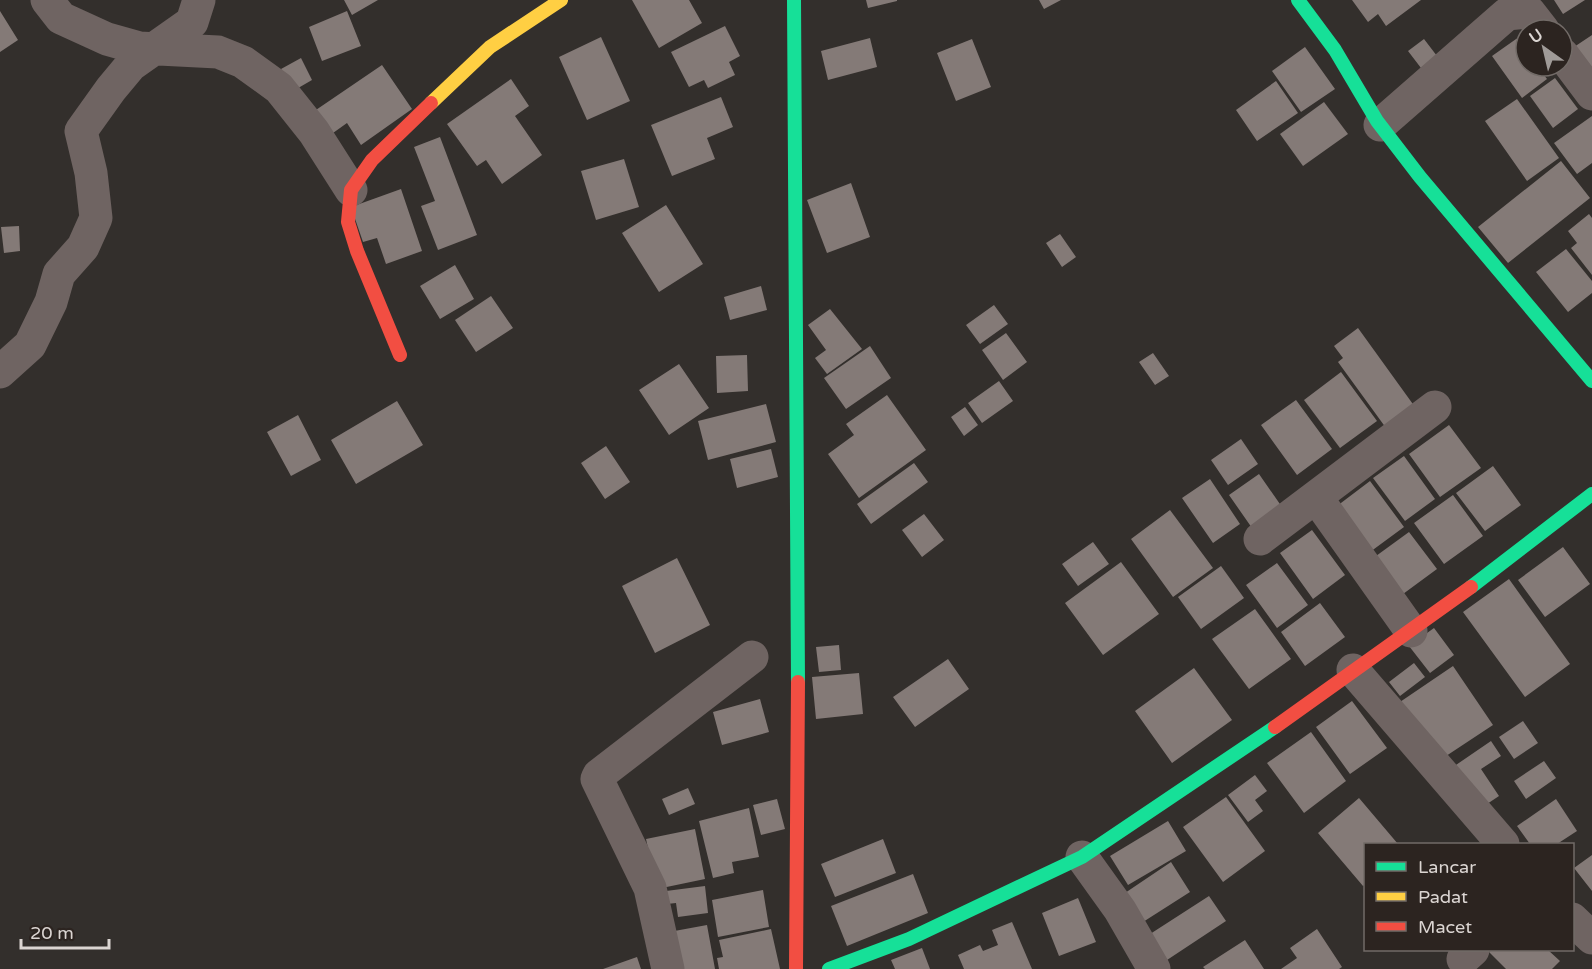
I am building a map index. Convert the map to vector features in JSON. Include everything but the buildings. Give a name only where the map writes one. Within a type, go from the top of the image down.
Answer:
[{"type":"street","points":[[47,0],[61,18],[107,39],[139,48],[218,52],[243,62],[279,88],[314,132],[351,190]]},
{"type":"street","points":[[0,372],[30,345],[51,302],[58,274],[83,248],[96,218],[91,173],[81,131],[131,65],[192,22],[199,0]]},
{"type":"street","points":[[400,355],[357,251],[348,222],[351,190],[372,160],[490,48],[561,0]]},
{"type":"street","points":[[794,0],[798,628],[796,969]]},
{"type":"street","points":[[1298,0],[1335,50],[1380,125],[1420,177],[1592,381]]},
{"type":"street","points":[[1380,125],[1507,14],[1529,12],[1534,18]]},
{"type":"street","points":[[1574,70],[1592,94]]},
{"type":"street","points":[[1260,539],[1435,407]]},
{"type":"street","points":[[829,969],[909,939],[1082,857],[1249,745],[1411,631],[1507,561],[1592,494]]},
{"type":"street","points":[[1316,497],[1411,631]]},
{"type":"street","points":[[668,969],[650,888],[597,779],[752,657]]},
{"type":"street","points":[[1353,670],[1502,843]]},
{"type":"street","points":[[1082,857],[1120,910],[1154,969]]},
{"type":"street","points":[[1574,921],[1592,938]]},
{"type":"traffic: fast","points":[[794,0],[798,682]]},
{"type":"traffic: fast","points":[[1298,0],[1335,50],[1377,121],[1420,177],[1592,381]]},
{"type":"traffic: fast","points":[[1471,587],[1592,494]]},
{"type":"traffic: fast","points":[[829,969],[909,939],[1082,857],[1275,727]]},
{"type":"traffic: slow","points":[[431,103],[490,47],[561,0]]},
{"type":"traffic: jam","points":[[400,355],[357,251],[348,222],[351,190],[372,160],[431,103]]},
{"type":"traffic: jam","points":[[1275,727],[1471,587]]},
{"type":"traffic: jam","points":[[796,969],[798,682]]}]
